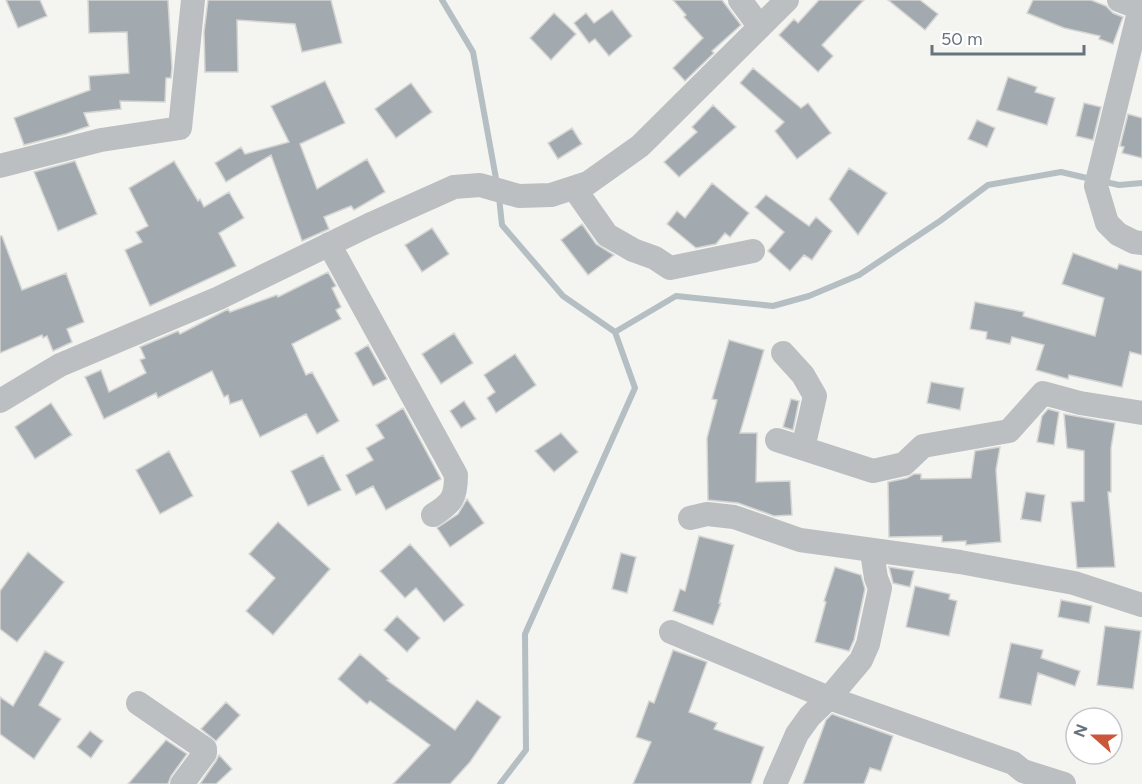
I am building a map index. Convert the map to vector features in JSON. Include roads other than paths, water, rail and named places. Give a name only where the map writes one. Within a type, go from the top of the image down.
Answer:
[{"type":"street","points":[[0,166],[101,140],[180,128],[193,0]]},
{"type":"street","points":[[740,0],[760,27]]},
{"type":"street","points":[[0,400],[60,365],[219,298],[329,244],[454,187],[480,185],[519,196],[551,195],[588,183],[640,146],[787,0]]},
{"type":"street","points":[[1134,3],[1098,180],[1107,223],[1118,234],[1134,242],[1142,243]]},
{"type":"street","points":[[574,188],[607,235],[633,250],[655,258],[670,268],[753,251]]},
{"type":"street","points":[[329,244],[456,475],[456,490],[449,504],[433,516]]},
{"type":"street","points":[[783,353],[803,375],[815,396],[802,448]]},
{"type":"street","points":[[777,440],[873,471],[904,464],[923,446],[1009,431],[1043,393],[1080,403],[1142,413]]},
{"type":"street","points":[[690,518],[707,514],[734,517],[800,540],[873,552],[960,562],[1074,583],[1142,605]]},
{"type":"street","points":[[775,784],[797,734],[810,716],[829,698],[861,660],[868,644],[880,588],[876,578],[873,552]]},
{"type":"street","points":[[671,632],[829,698],[1013,763],[1020,777],[1064,784]]},
{"type":"street","points":[[138,703],[206,749],[182,784]]},
{"type":"waterway","points":[[442,0],[473,52],[497,184]]},
{"type":"waterway","points":[[615,332],[676,296],[773,306],[809,296],[859,275],[940,221],[988,185],[1061,172],[1091,179]]},
{"type":"waterway","points":[[1101,181],[1119,185],[1142,183]]},
{"type":"waterway","points":[[499,197],[502,225],[563,296],[615,332],[635,388],[525,634],[526,750],[500,784]]}]
